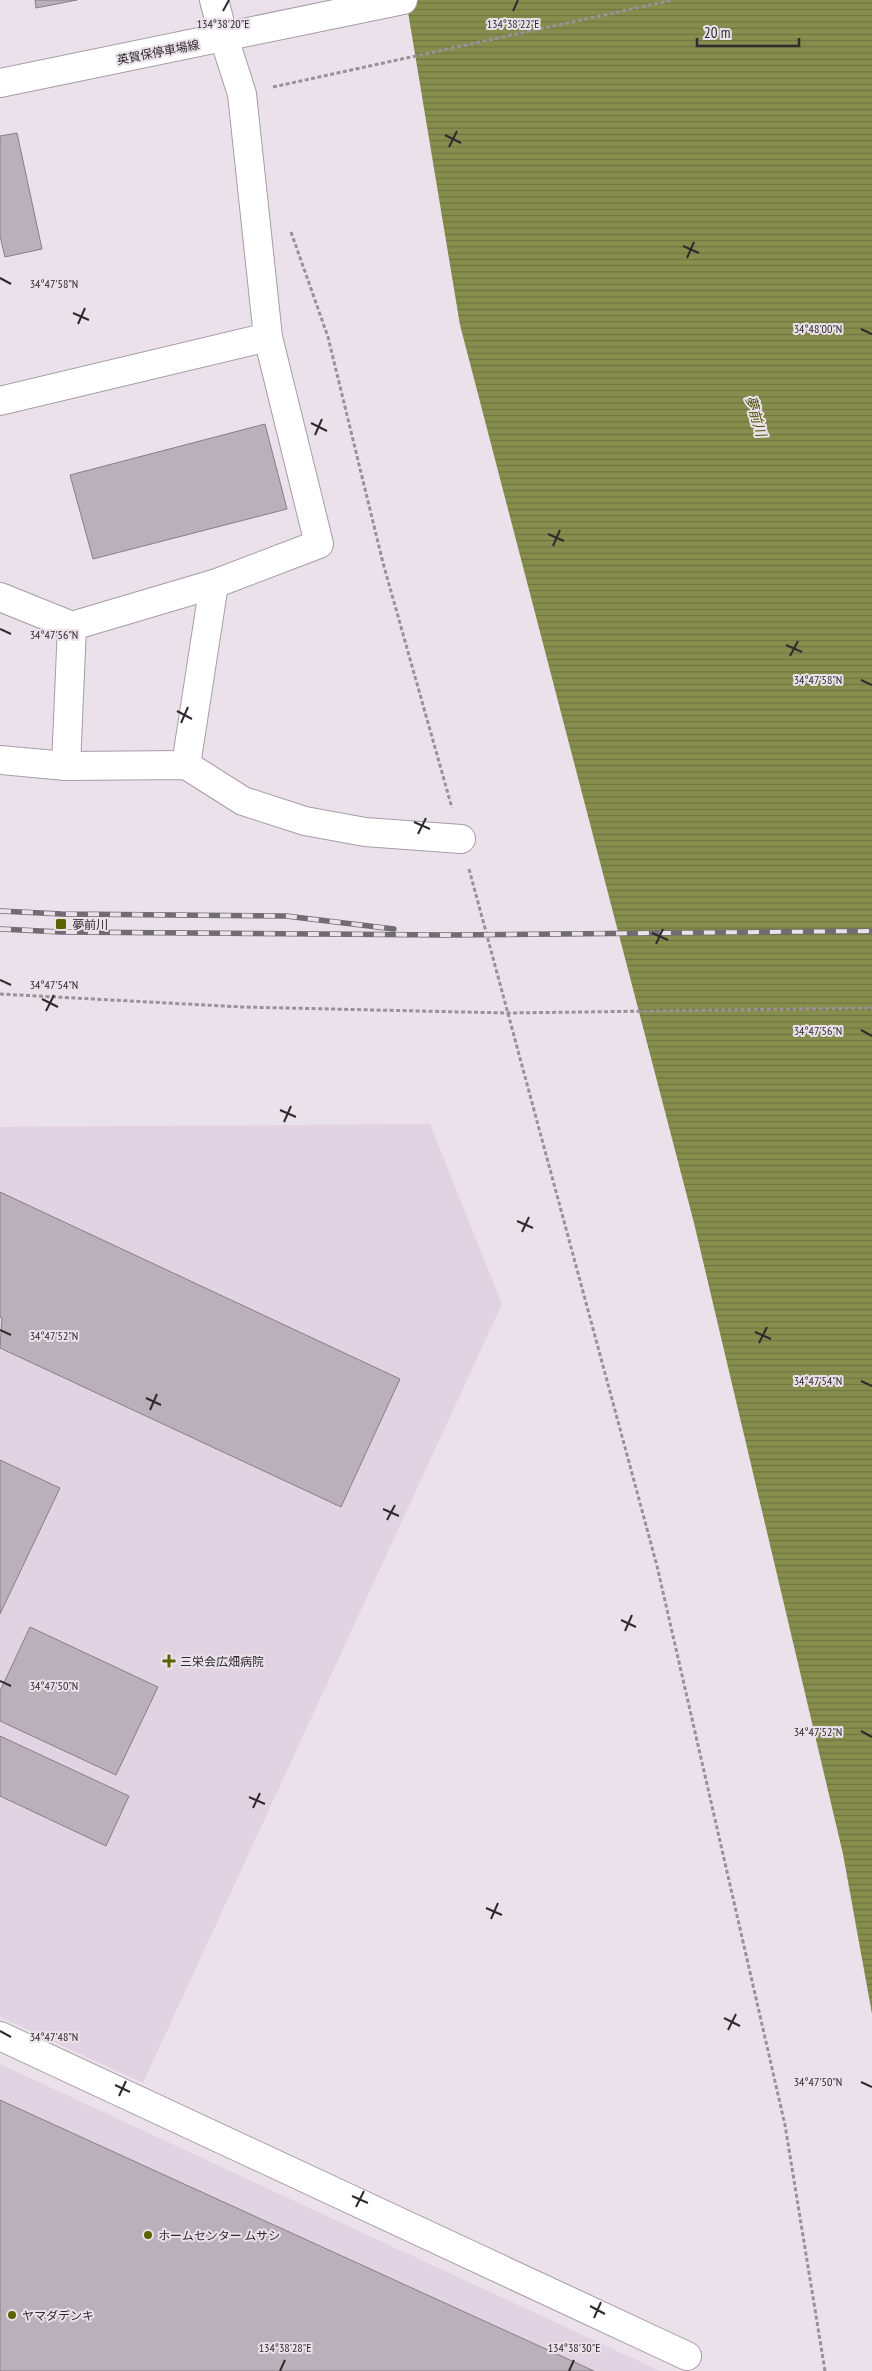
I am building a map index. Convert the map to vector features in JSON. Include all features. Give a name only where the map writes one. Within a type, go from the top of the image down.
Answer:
[{"type":"street","points":[[0,597],[72,626],[214,584],[319,544],[268,337],[242,94],[214,0]]},
{"type":"street","name":"英賀保停車場線","points":[[0,83],[403,0]]},
{"type":"street","points":[[0,401],[268,337]]},
{"type":"street","points":[[186,765],[214,584]]},
{"type":"street","points":[[66,766],[72,626]]},
{"type":"street","points":[[0,760],[66,766],[186,765],[243,801],[305,822],[366,832],[460,839]]},
{"type":"street","points":[[0,2036],[687,2356]]},
{"type":"path","points":[[242,94],[673,0]]},
{"type":"path","points":[[328,337],[383,563],[508,1013],[659,1575],[785,2125],[825,2371]]},
{"type":"path","points":[[0,994],[242,1007],[508,1013],[872,1008]]},
{"type":"shaded area","name":"三栄会広畑病院","points":[[430,1124],[502,1304],[143,2083],[0,2017],[0,1127]]},
{"type":"shaded area","name":"ホームセンター ムサシ","points":[[0,2064],[660,2371],[0,2371]]},
{"type":"water","points":[[406,0],[872,0],[872,2014],[843,1854],[694,1223],[460,325]]},
{"type":"building","points":[[35,0],[77,0],[36,8]]},
{"type":"building","points":[[17,133],[42,249],[5,257],[0,236],[0,136]]},
{"type":"building","points":[[265,424],[287,509],[93,559],[70,475]]},
{"type":"building","points":[[0,1192],[400,1379],[341,1507],[0,1348],[2,1318],[0,1317]]},
{"type":"building","points":[[0,1460],[60,1488],[0,1614]]},
{"type":"building","points":[[30,1627],[158,1687],[116,1775],[0,1721],[0,1691]]},
{"type":"building","points":[[0,1736],[129,1796],[106,1846],[0,1796]]},
{"type":"building","name":"ホームセンター ムサシ","points":[[0,2100],[594,2371],[0,2371]]},
{"type":"railway","points":[[0,911],[62,914],[286,916],[394,929]]},
{"type":"railway","points":[[0,929],[61,932],[446,935],[872,931]]},
{"type":"place","name":"夢前川","points":[[61,924]]},
{"type":"place","name":"三栄会広畑病院","points":[[169,1661]]},
{"type":"place","name":"ホームセンター ムサシ","points":[[148,2235]]},
{"type":"place","name":"ヤマダデンキ","points":[[12,2315]]}]
